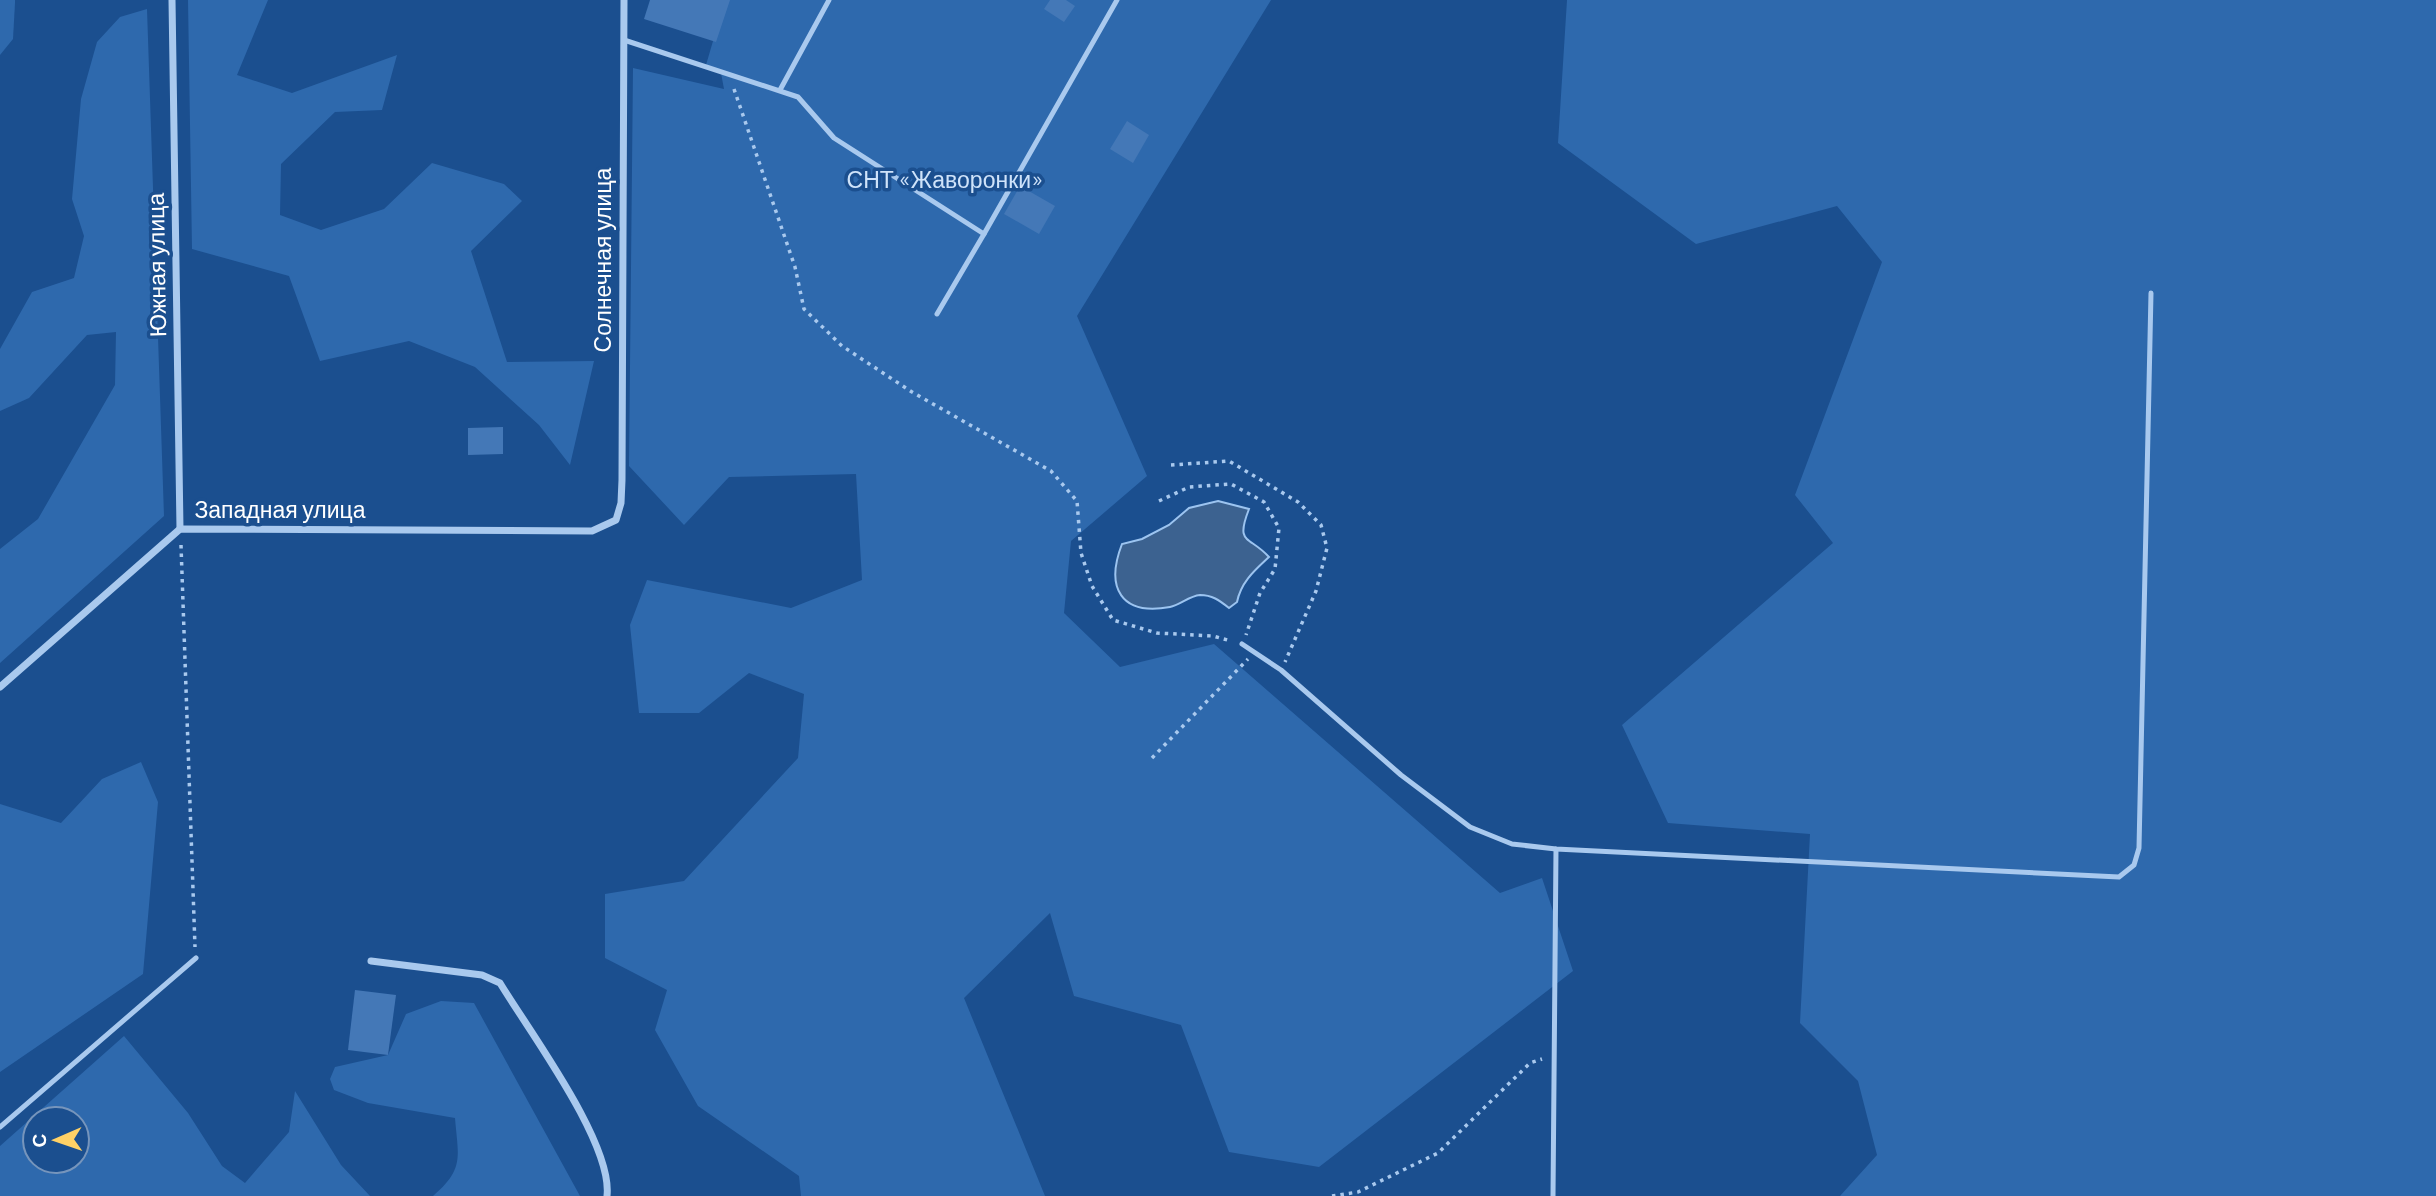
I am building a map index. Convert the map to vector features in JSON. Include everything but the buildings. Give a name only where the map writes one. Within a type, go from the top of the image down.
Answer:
[{"type":"street","name":"Южная улица","points":[[172,0],[180,529]]},
{"type":"street","name":"Солнечная улица","points":[[616,520],[621,503],[622,480],[624,0]]},
{"type":"street","name":"Западная улица","points":[[0,687],[180,529],[592,531],[616,520]]},
{"type":"street","points":[[371,961],[468,972],[500,983],[585,1120],[609,1181],[607,1196]]},
{"type":"lane","points":[[780,90],[829,0]]},
{"type":"lane","points":[[937,314],[1117,0]]},
{"type":"lane","points":[[624,40],[798,97],[834,138],[984,234]]},
{"type":"lane","points":[[1242,645],[1281,670],[1401,775],[1469,827],[1512,844],[1556,849],[2119,877],[2129,871],[2137,858],[2140,828],[2151,293]]},
{"type":"lane","points":[[1553,1196],[1556,849]]},
{"type":"lane","points":[[0,1127],[196,958]]},
{"type":"path","points":[[728,72],[790,253],[804,309],[842,346],[912,391],[1051,471],[1077,501],[1082,553],[1092,586],[1113,620],[1157,633],[1213,636],[1242,645],[1260,593],[1275,569],[1279,528],[1265,502],[1231,484],[1189,487],[1159,501]]},
{"type":"path","points":[[1171,465],[1229,461],[1298,502],[1321,524],[1326,548],[1316,591],[1281,670]]},
{"type":"path","points":[[180,529],[196,958]]},
{"type":"path","points":[[1153,758],[1255,653]]},
{"type":"path","points":[[1332,1196],[1358,1192],[1438,1153],[1530,1063],[1553,1056]]},
{"type":"green space","points":[[0,0],[15,0],[13,39],[0,55]]},
{"type":"green space","points":[[188,0],[268,0],[237,75],[292,93],[397,55],[382,110],[335,112],[281,164],[280,215],[321,230],[384,209],[432,163],[504,184],[522,201],[471,251],[507,362],[594,361],[570,465],[539,425],[475,367],[409,341],[320,361],[289,276],[192,249]]},
{"type":"green space","name":"СНТ «Жаворонки»","points":[[725,0],[1271,0],[1077,316],[1147,476],[1071,541],[1064,613],[1120,667],[1214,644],[1500,893],[1542,878],[1573,971],[1319,1167],[1229,1152],[1181,1025],[1074,996],[1050,913],[964,998],[1045,1196],[801,1196],[799,1176],[698,1106],[655,1030],[667,990],[605,958],[605,894],[684,881],[798,758],[804,694],[749,673],[699,713],[639,713],[630,625],[647,580],[791,608],[862,580],[856,474],[729,477],[684,525],[629,466],[633,68],[724,89],[721,73],[706,65]]},
{"type":"green space","points":[[1567,0],[2436,0],[2436,1196],[1840,1196],[1877,1155],[1858,1081],[1800,1023],[1810,834],[1668,823],[1622,725],[1833,543],[1795,495],[1882,262],[1837,206],[1696,244],[1558,143]]},
{"type":"green space","points":[[147,9],[164,516],[0,663],[0,549],[38,519],[115,385],[116,332],[87,335],[29,398],[0,411],[0,349],[32,292],[74,278],[84,236],[72,199],[81,99],[97,42],[120,17]]},
{"type":"green space","points":[[141,762],[158,802],[143,974],[0,1072],[0,804],[61,823],[102,779]]},
{"type":"green space","points":[[441,1001],[474,1003],[580,1196],[433,1196],[455,1169],[458,1152],[455,1118],[368,1103],[334,1090],[330,1079],[335,1067],[388,1055],[406,1014]]},
{"type":"green space","points":[[124,1036],[188,1113],[222,1166],[245,1183],[289,1132],[295,1091],[341,1165],[370,1196],[0,1196],[0,1146],[21,1127],[21,1175],[91,1175],[91,1105],[46,1105]]},
{"type":"shaded area","points":[[1218,501],[1249,509],[1244,534],[1269,557],[1245,583],[1237,602],[1229,608],[1215,598],[1200,595],[1170,607],[1153,609],[1129,603],[1121,595],[1115,574],[1122,544],[1142,539],[1169,525],[1189,508]]}]
